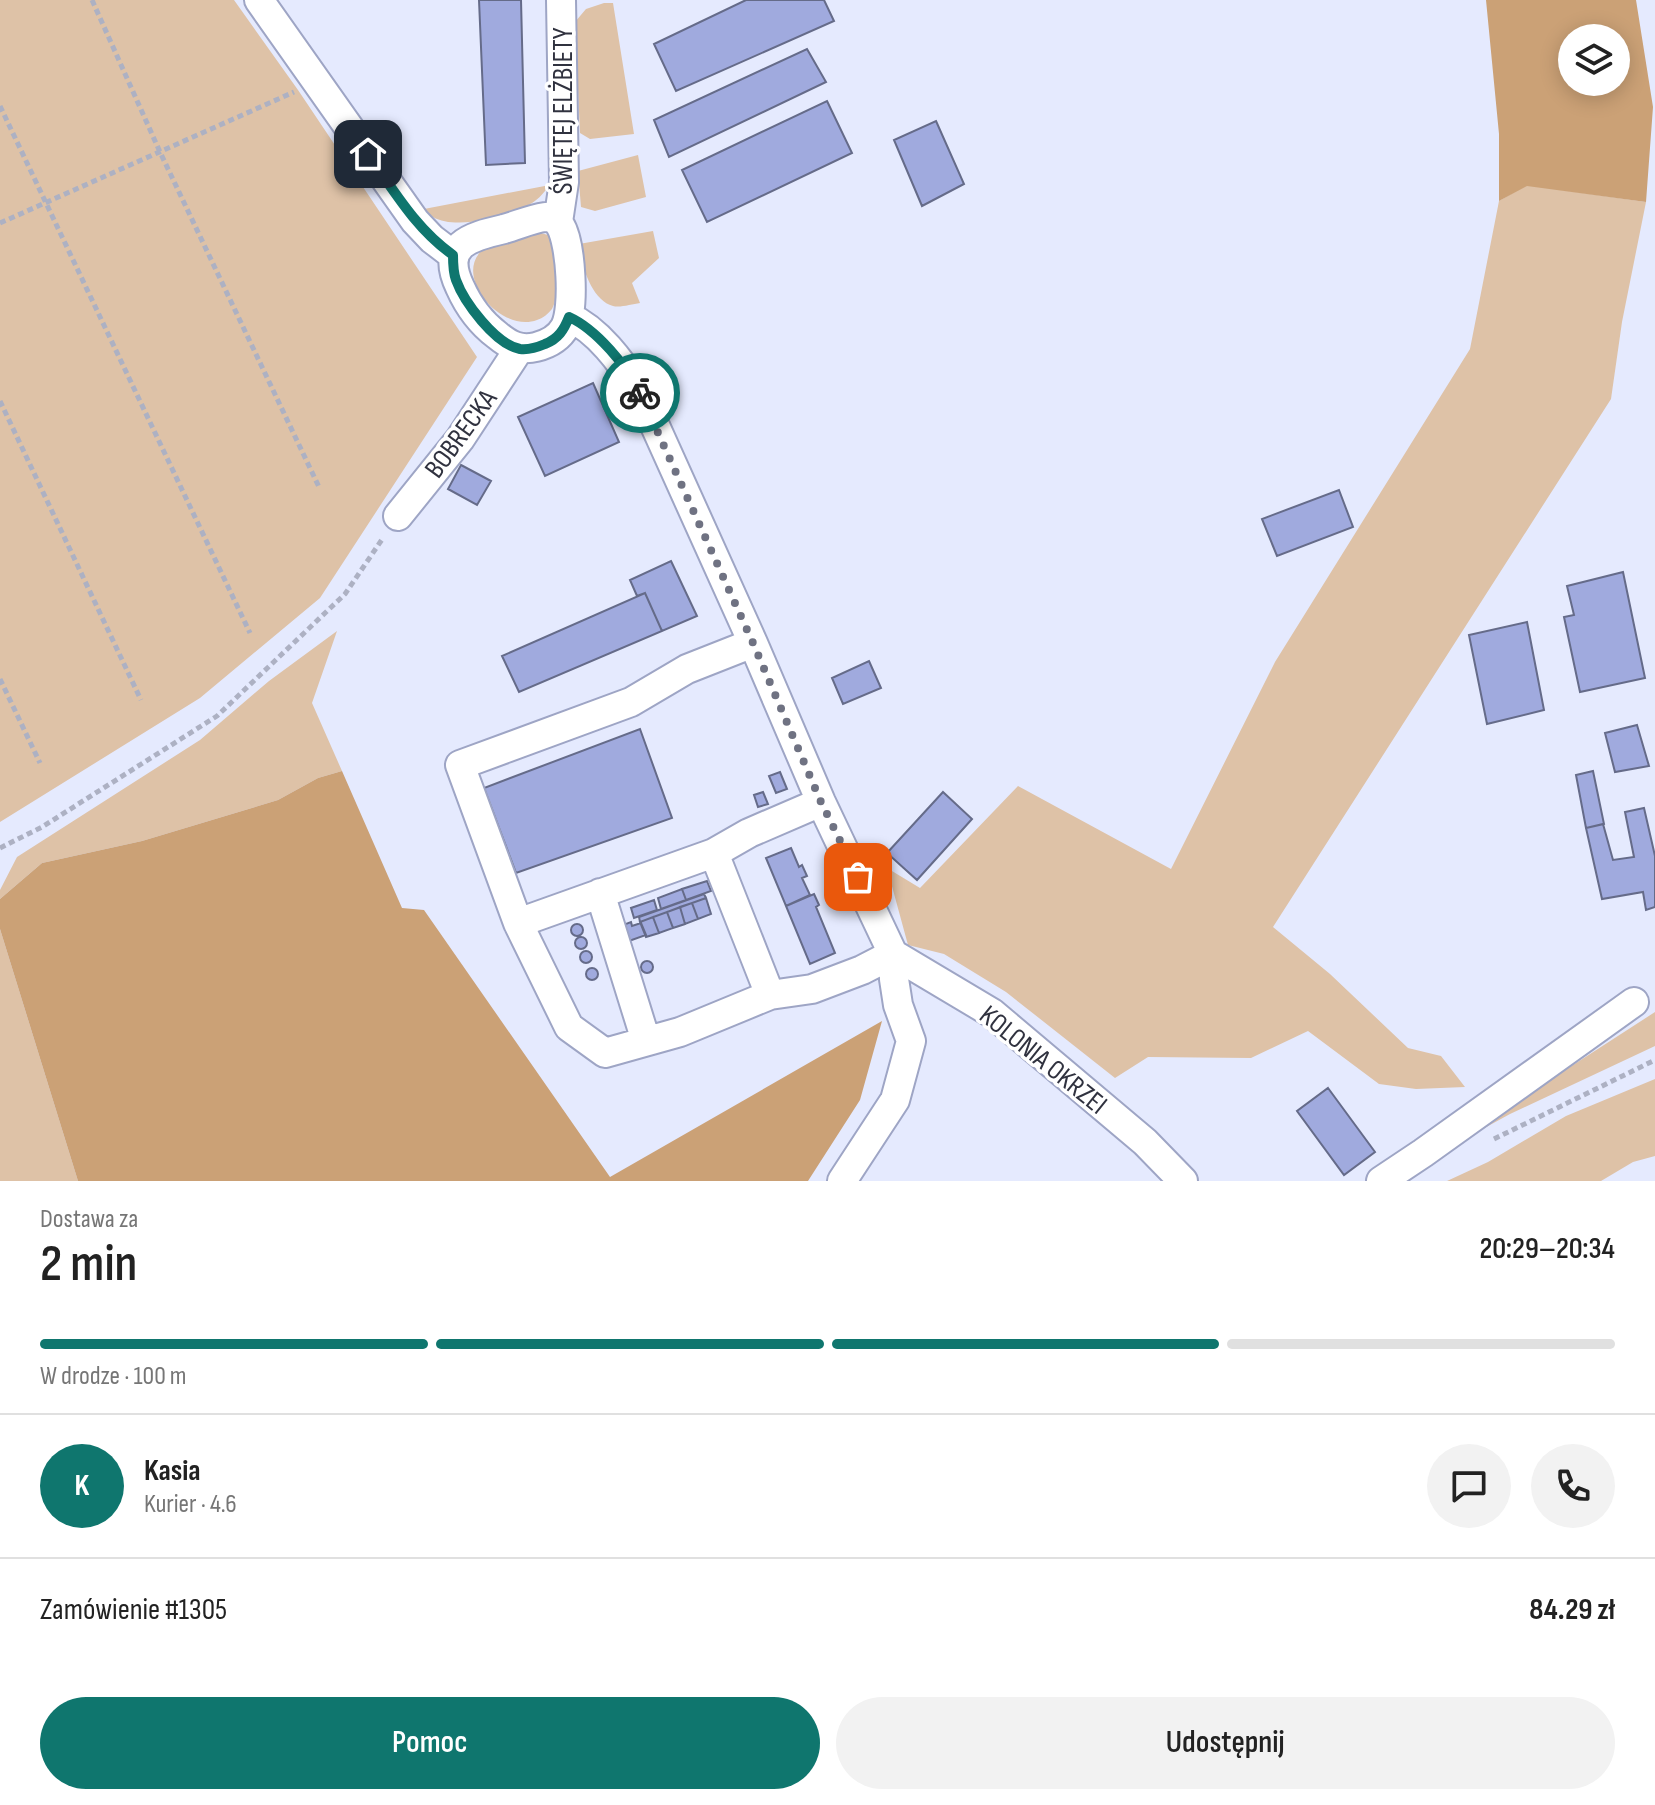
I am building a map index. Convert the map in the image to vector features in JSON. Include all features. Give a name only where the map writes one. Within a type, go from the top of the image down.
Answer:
[{"type":"street","points":[[259,0],[415,221],[453,255]]},
{"type":"street","name":"ŚWIĘTEJ ELŻBIETY","points":[[558,222],[564,182],[561,0]]},
{"type":"street","points":[[545,217],[558,222],[566,241],[572,287],[569,317],[565,329],[551,342],[519,349],[495,334],[472,308],[456,280],[453,255],[468,239],[489,232],[545,217]]},
{"type":"street","points":[[569,317],[595,335],[638,388],[821,802],[893,954],[898,1005],[911,1041],[895,1100],[842,1181]]},
{"type":"street","name":"BOBRECKA","points":[[398,516],[460,439],[519,349]]},
{"type":"street","points":[[753,643],[687,669],[631,702],[460,765],[518,923],[569,1027],[605,1053],[680,1032],[770,995],[812,989],[893,954]]},
{"type":"street","points":[[518,923],[714,853],[749,833],[821,802]]},
{"type":"street","points":[[714,853],[770,995]]},
{"type":"street","points":[[600,893],[646,1041]]},
{"type":"street","name":"KOLONIA OKRZEI","points":[[893,954],[992,1013],[1145,1142],[1183,1181]]},
{"type":"street","points":[[1381,1181],[1634,1002]]},
{"type":"path","points":[[92,0],[160,152],[319,487]]},
{"type":"path","points":[[0,223],[316,80]]},
{"type":"path","points":[[0,106],[250,633]]},
{"type":"path","points":[[0,401],[141,700]]},
{"type":"path","points":[[0,848],[42,827],[217,716],[345,594],[398,516]]},
{"type":"path","points":[[0,679],[40,763]]},
{"type":"path","points":[[1484,1143],[1655,1060]]},
{"type":"shaded area","points":[[0,0],[234,0],[477,357],[320,598],[200,698],[0,822]]},
{"type":"shaded area","points":[[1486,0],[1636,0],[1653,107],[1646,202],[1527,186],[1499,201],[1499,134]]},
{"type":"shaded area","points":[[613,3],[634,134],[590,139],[580,133],[575,22],[586,9]]},
{"type":"shaded area","points":[[638,155],[646,197],[595,211],[581,207],[578,171]]},
{"type":"shaded area","points":[[550,185],[532,203],[511,213],[483,220],[443,221],[424,209]]},
{"type":"shaded area","points":[[1527,185],[1646,202],[1622,322],[1611,399],[1273,927],[1330,974],[1408,1048],[1441,1056],[1465,1087],[1416,1089],[1379,1084],[1308,1031],[1251,1058],[1148,1057],[1115,1078],[1006,992],[944,954],[908,945],[887,868],[920,888],[1018,786],[1171,869],[1275,662],[1470,349],[1499,201]]},
{"type":"shaded area","points":[[653,231],[659,258],[632,283],[640,303],[616,306],[605,302],[588,280],[579,244]]},
{"type":"shaded area","points":[[537,232],[548,235],[552,240],[555,302],[547,314],[537,320],[523,322],[508,318],[484,299],[473,272],[476,259],[485,248]]},
{"type":"shaded area","points":[[337,631],[312,703],[342,771],[318,778],[278,800],[142,841],[42,863],[0,899],[0,890],[17,857],[200,740],[269,681]]},
{"type":"shaded area","points":[[342,771],[402,908],[424,910],[610,1177],[882,1021],[860,1100],[808,1181],[78,1181],[0,929],[0,899],[42,863],[142,841],[278,800],[318,778]]},
{"type":"shaded area","points":[[0,929],[78,1181],[0,1181]]},
{"type":"shaded area","points":[[1655,1012],[1655,1046],[1510,1114],[1428,1159]]},
{"type":"shaded area","points":[[1655,1079],[1655,1156],[1633,1162],[1601,1181],[1447,1181],[1488,1162],[1566,1116]]},
{"type":"building","points":[[479,0],[521,0],[525,163],[486,165]]},
{"type":"building","points":[[746,0],[824,0],[834,21],[676,91],[654,44]]},
{"type":"building","points":[[807,49],[826,82],[669,157],[654,120]]},
{"type":"building","points":[[827,101],[852,153],[707,222],[682,170]]},
{"type":"building","points":[[936,121],[964,184],[922,206],[894,140]]},
{"type":"building","points":[[593,383],[619,442],[545,476],[518,417]]},
{"type":"building","points":[[461,465],[491,481],[477,505],[448,489]]},
{"type":"building","points":[[1339,490],[1353,527],[1277,556],[1262,519]]},
{"type":"building","points":[[671,561],[697,616],[662,631],[645,593],[637,596],[630,580]]},
{"type":"building","points":[[1623,572],[1645,678],[1580,692],[1564,617],[1574,615],[1567,586]]},
{"type":"building","points":[[645,593],[662,631],[519,692],[502,656]]},
{"type":"building","points":[[1527,622],[1544,710],[1487,724],[1469,635]]},
{"type":"building","points":[[869,661],[881,688],[843,704],[832,678]]},
{"type":"building","points":[[1637,725],[1649,766],[1615,772],[1605,733]]},
{"type":"building","points":[[640,729],[672,818],[516,873],[484,788]]},
{"type":"building","points":[[1593,771],[1604,824],[1586,828],[1576,775]]},
{"type":"building","points":[[780,772],[787,789],[776,793],[769,776]]},
{"type":"building","points":[[763,792],[768,804],[758,807],[754,795]]},
{"type":"building","points":[[943,792],[972,819],[917,880],[887,853]]},
{"type":"building","points":[[1644,808],[1655,856],[1655,907],[1646,910],[1643,892],[1602,899],[1586,828],[1603,824],[1613,860],[1634,857],[1625,812]]},
{"type":"building","points":[[791,848],[799,867],[802,865],[807,876],[802,878],[810,895],[786,906],[766,858]]},
{"type":"building","points":[[707,881],[711,891],[686,900],[682,889]]},
{"type":"building","points":[[682,889],[686,900],[661,909],[658,898]]},
{"type":"building","points":[[704,894],[706,898],[640,922],[639,917]]},
{"type":"building","points":[[814,894],[819,905],[816,907],[835,953],[810,964],[786,906]]},
{"type":"building","points":[[706,898],[711,914],[698,919],[692,903]]},
{"type":"building","points":[[654,900],[657,910],[634,918],[631,908]]},
{"type":"building","points":[[692,903],[698,919],[685,924],[680,907]]},
{"type":"building","points":[[680,907],[685,924],[673,928],[667,912]]},
{"type":"building","points":[[667,912],[673,928],[659,933],[653,917]]},
{"type":"building","points":[[653,917],[659,933],[646,937],[640,922]]},
{"type":"building","points":[[631,922],[632,926],[641,923],[646,935],[629,941],[623,925]]},
{"type":"building","points":[[577,924],[583,930],[577,936],[571,930]]},
{"type":"building","points":[[581,937],[587,943],[581,949],[575,943]]},
{"type":"building","points":[[586,951],[592,957],[586,963],[580,957]]},
{"type":"building","points":[[647,961],[653,967],[647,973],[641,967]]},
{"type":"building","points":[[592,968],[598,974],[592,980],[586,974]]},
{"type":"building","points":[[1328,1088],[1375,1152],[1344,1175],[1297,1111]]},
{"type":"way so far","points":[[640,393],[821,802],[858,877]]},
{"type":"route","points":[[368,154],[415,221],[453,255],[456,280],[472,308],[495,334],[519,349],[530,349],[558,337],[569,317],[585,326],[612,353],[640,393]]}]
